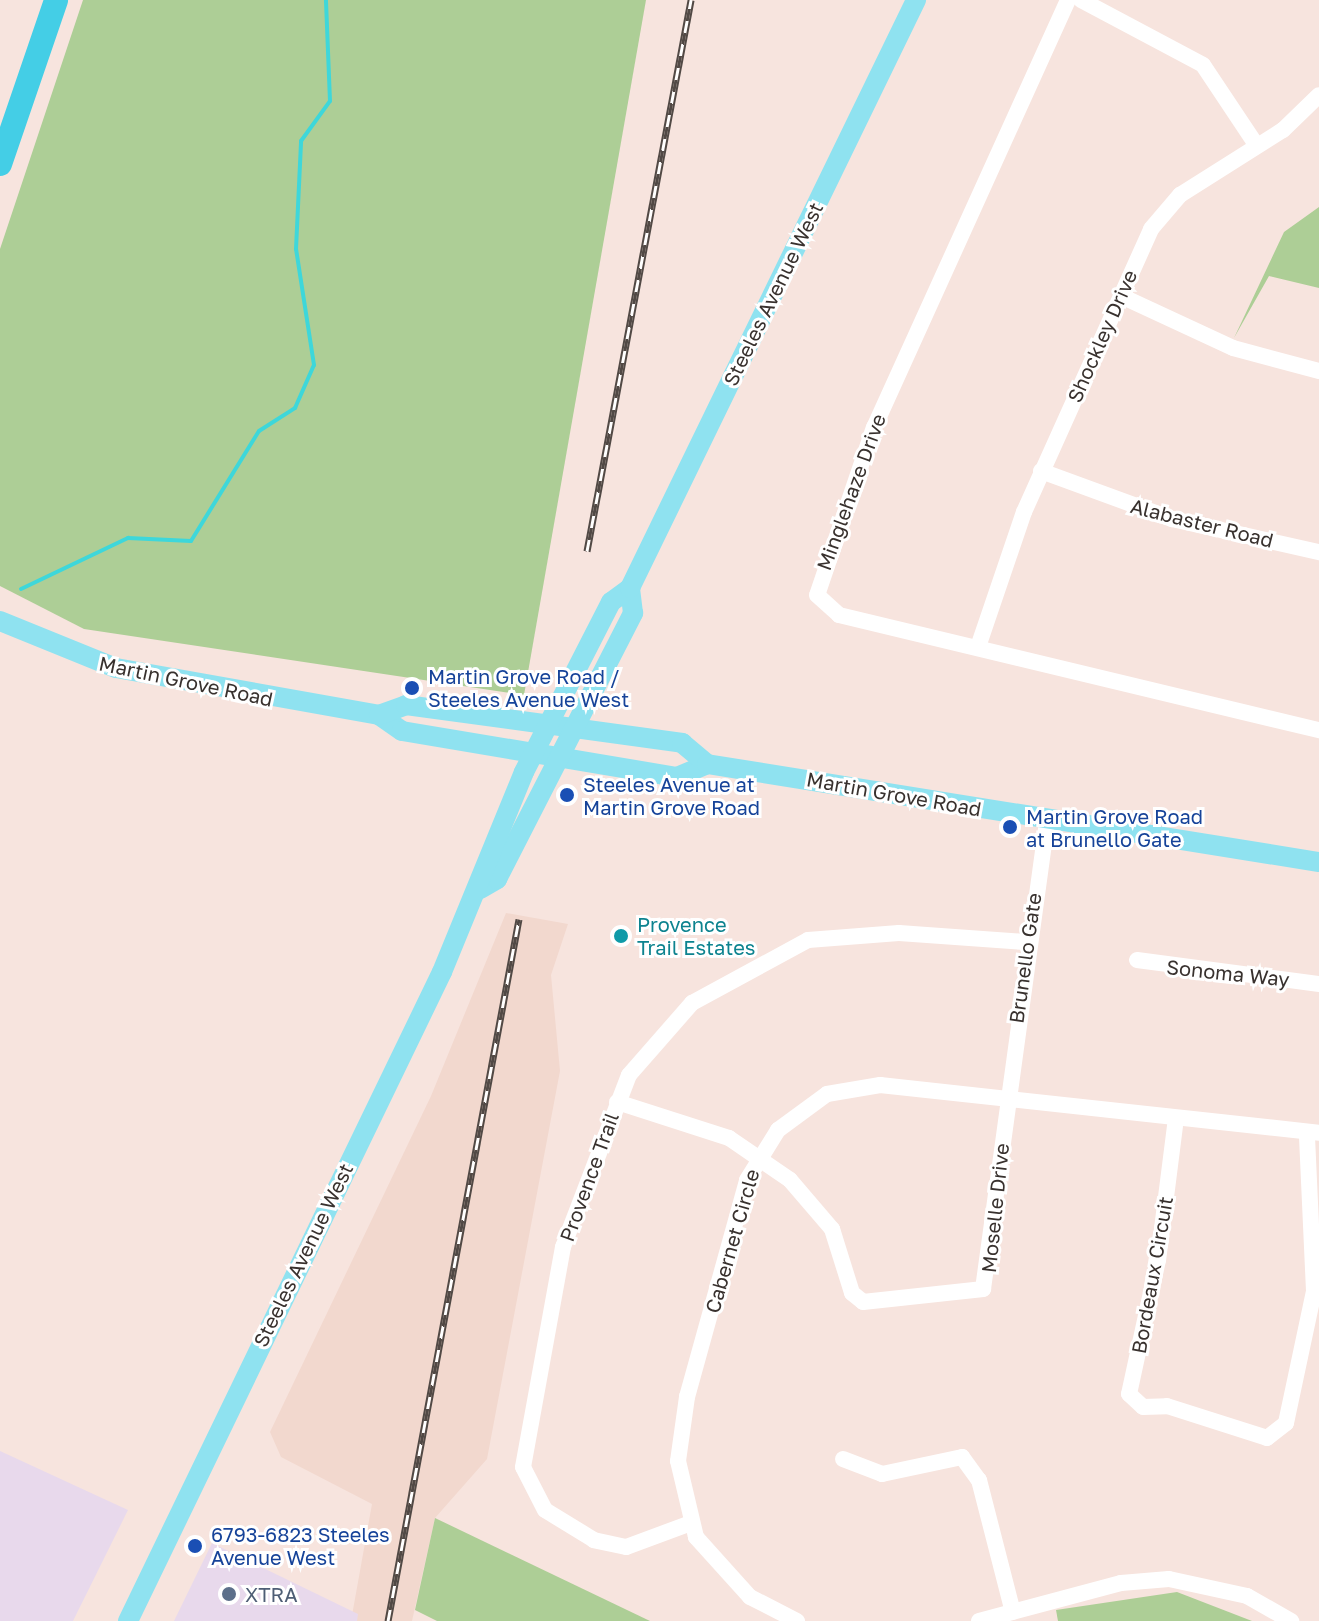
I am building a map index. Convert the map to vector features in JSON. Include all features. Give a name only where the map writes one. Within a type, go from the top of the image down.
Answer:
[{"type":"highway","points":[[0,164],[56,0]]},
{"type":"main road","name":"Steeles Avenue West","points":[[128,1621],[480,889],[478,870],[534,753],[611,602],[630,588],[916,0]]},
{"type":"main road","name":"Steeles Avenue West","points":[[480,889],[497,879],[633,613],[630,588]]},
{"type":"main road","name":"Martin Grove Road","points":[[0,621],[151,678],[379,715],[402,731],[677,777],[707,764]]},
{"type":"main road","name":"Martin Grove Road","points":[[379,715],[406,705],[682,743],[707,764],[1319,862]]},
{"type":"street","name":"Minglehaze Drive","points":[[1068,0],[874,427],[817,584],[822,605],[839,615],[1319,730]]},
{"type":"street","points":[[1081,0],[1203,65],[1257,146]]},
{"type":"street","name":"Shockley Drive","points":[[978,647],[1041,471],[1161,214],[1202,178],[1257,146],[1319,95]]},
{"type":"street","points":[[1121,296],[1233,348],[1319,371]]},
{"type":"street","name":"Alabaster Road","points":[[1041,471],[1172,519],[1319,552]]},
{"type":"street","name":"Brunello Gate","points":[[1007,1096],[1026,942],[1047,820]]},
{"type":"street","name":"Provence Trail","points":[[691,1523],[626,1547],[594,1540],[545,1510],[523,1467],[563,1247],[629,1075],[680,1013],[808,940],[899,933],[1026,942]]},
{"type":"street","name":"Sonoma Way","points":[[1137,960],[1319,984]]},
{"type":"street","name":"Cabernet Circle","points":[[797,1621],[750,1597],[691,1523],[678,1461],[682,1420],[758,1155],[778,1130],[827,1094],[880,1085],[1007,1096],[1313,1134]]},
{"type":"street","name":"Moselle Drive","points":[[617,1102],[695,1125],[758,1155],[819,1210],[863,1302],[972,1294],[987,1284],[1007,1096]]},
{"type":"street","name":"Bordeaux Circuit","points":[[1176,1118],[1158,1260],[1129,1394],[1143,1407],[1167,1406],[1267,1438],[1286,1423],[1314,1291],[1313,1134]]},
{"type":"street","points":[[843,1459],[882,1474],[962,1457],[979,1480],[1013,1612]]},
{"type":"street","points":[[979,1621],[1121,1583],[1169,1579],[1247,1596],[1291,1621]]},
{"type":"shaded area","points":[[506,913],[568,924],[551,975],[560,1071],[487,1459],[435,1518],[412,1621],[351,1621],[372,1504],[281,1457],[270,1432],[431,1096]]},
{"type":"shaded area","points":[[0,1451],[128,1510],[73,1621],[0,1621]]},
{"type":"shaded area","points":[[212,1543],[358,1614],[357,1621],[174,1621]]},
{"type":"green space","points":[[83,0],[646,0],[524,695],[84,629],[0,586],[0,249]]},
{"type":"green space","points":[[1319,207],[1319,288],[1269,276],[1234,338],[1284,232]]},
{"type":"green space","points":[[435,1518],[650,1621],[437,1621],[415,1610]]},
{"type":"green space","points":[[1177,1592],[1252,1621],[1058,1621],[1056,1610]]},
{"type":"waterway","points":[[21,589],[128,538],[191,541],[259,431],[295,408],[314,365],[296,249],[301,141],[330,101],[326,0]]},
{"type":"railway","points":[[587,551],[691,0]]},
{"type":"railway","points":[[388,1621],[519,919]]},
{"type":"place","name":"Martin Grove Road / Steeles Avenue West","points":[[412,688]]},
{"type":"place","name":"Steeles Avenue at Martin Grove Road","points":[[567,795]]},
{"type":"place","name":"Martin Grove Road at Brunello Gate","points":[[1010,827]]},
{"type":"place","name":"Provence Trail Estates","points":[[621,936]]},
{"type":"place","name":"6793-6823 Steeles Avenue West","points":[[195,1546]]},
{"type":"place","name":"XTRA","points":[[229,1594]]}]
